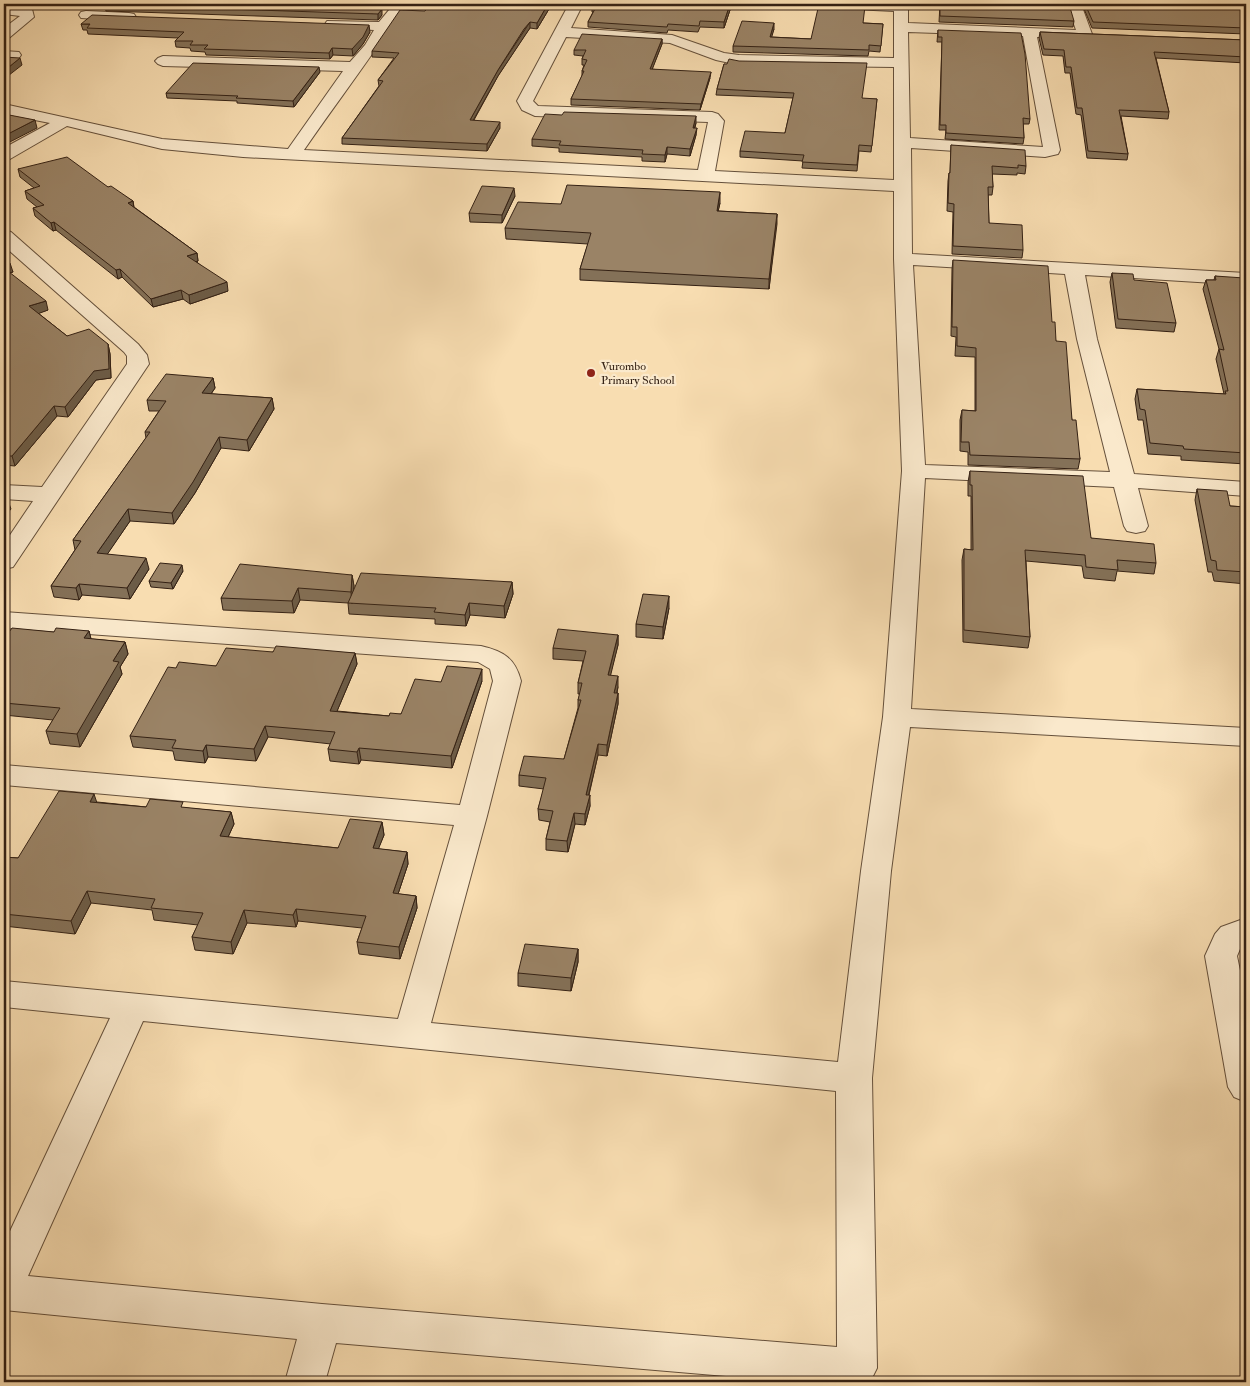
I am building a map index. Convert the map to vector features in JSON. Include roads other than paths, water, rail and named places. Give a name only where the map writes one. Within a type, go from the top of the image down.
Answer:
[{"type":"street","points":[[294,153],[354,67],[371,47],[383,26],[401,4]]},
{"type":"street","points":[[576,4],[563,32],[525,100],[528,106],[535,111],[712,117],[716,121],[706,176]]},
{"type":"street","points":[[833,4],[901,12],[1029,32],[1090,34],[1074,4]]},
{"type":"street","points":[[4,10],[27,12],[27,16],[4,35]]},
{"type":"street","points":[[4,1292],[857,1375],[854,1078],[876,871],[897,717],[914,472],[903,259],[901,12]]},
{"type":"street","points":[[86,15],[140,17]]},
{"type":"street","points":[[315,23],[383,26]]},
{"type":"street","points":[[563,32],[672,39],[721,57],[739,60],[901,63]]},
{"type":"street","points":[[901,142],[1045,152],[1052,150],[1029,32]]},
{"type":"street","points":[[164,61],[354,67]]},
{"type":"street","points":[[4,109],[162,144],[243,152],[294,153],[903,186]]},
{"type":"street","points":[[4,155],[65,121]]},
{"type":"street","points":[[4,236],[131,348],[136,355],[138,364],[4,562]]},
{"type":"street","points":[[903,259],[1246,279]]},
{"type":"street","points":[[1074,269],[1088,339],[1136,526]]},
{"type":"street","points":[[914,472],[1123,480],[1246,489]]},
{"type":"street","points":[[4,492],[49,495]]},
{"type":"street","points":[[4,620],[481,654],[496,659],[504,668],[507,681],[472,816],[410,1035]]},
{"type":"street","points":[[897,717],[1246,736]]},
{"type":"street","points":[[4,775],[472,816]]},
{"type":"street","points":[[1246,930],[1238,932],[1225,942],[1221,956],[1246,1087]]},
{"type":"street","points":[[4,994],[854,1078]]},
{"type":"street","points":[[4,1285],[132,1007]]},
{"type":"street","points":[[304,1382],[322,1323]]},
{"type":"place","name":"Vurombo Primary School","points":[[591,373]]}]
